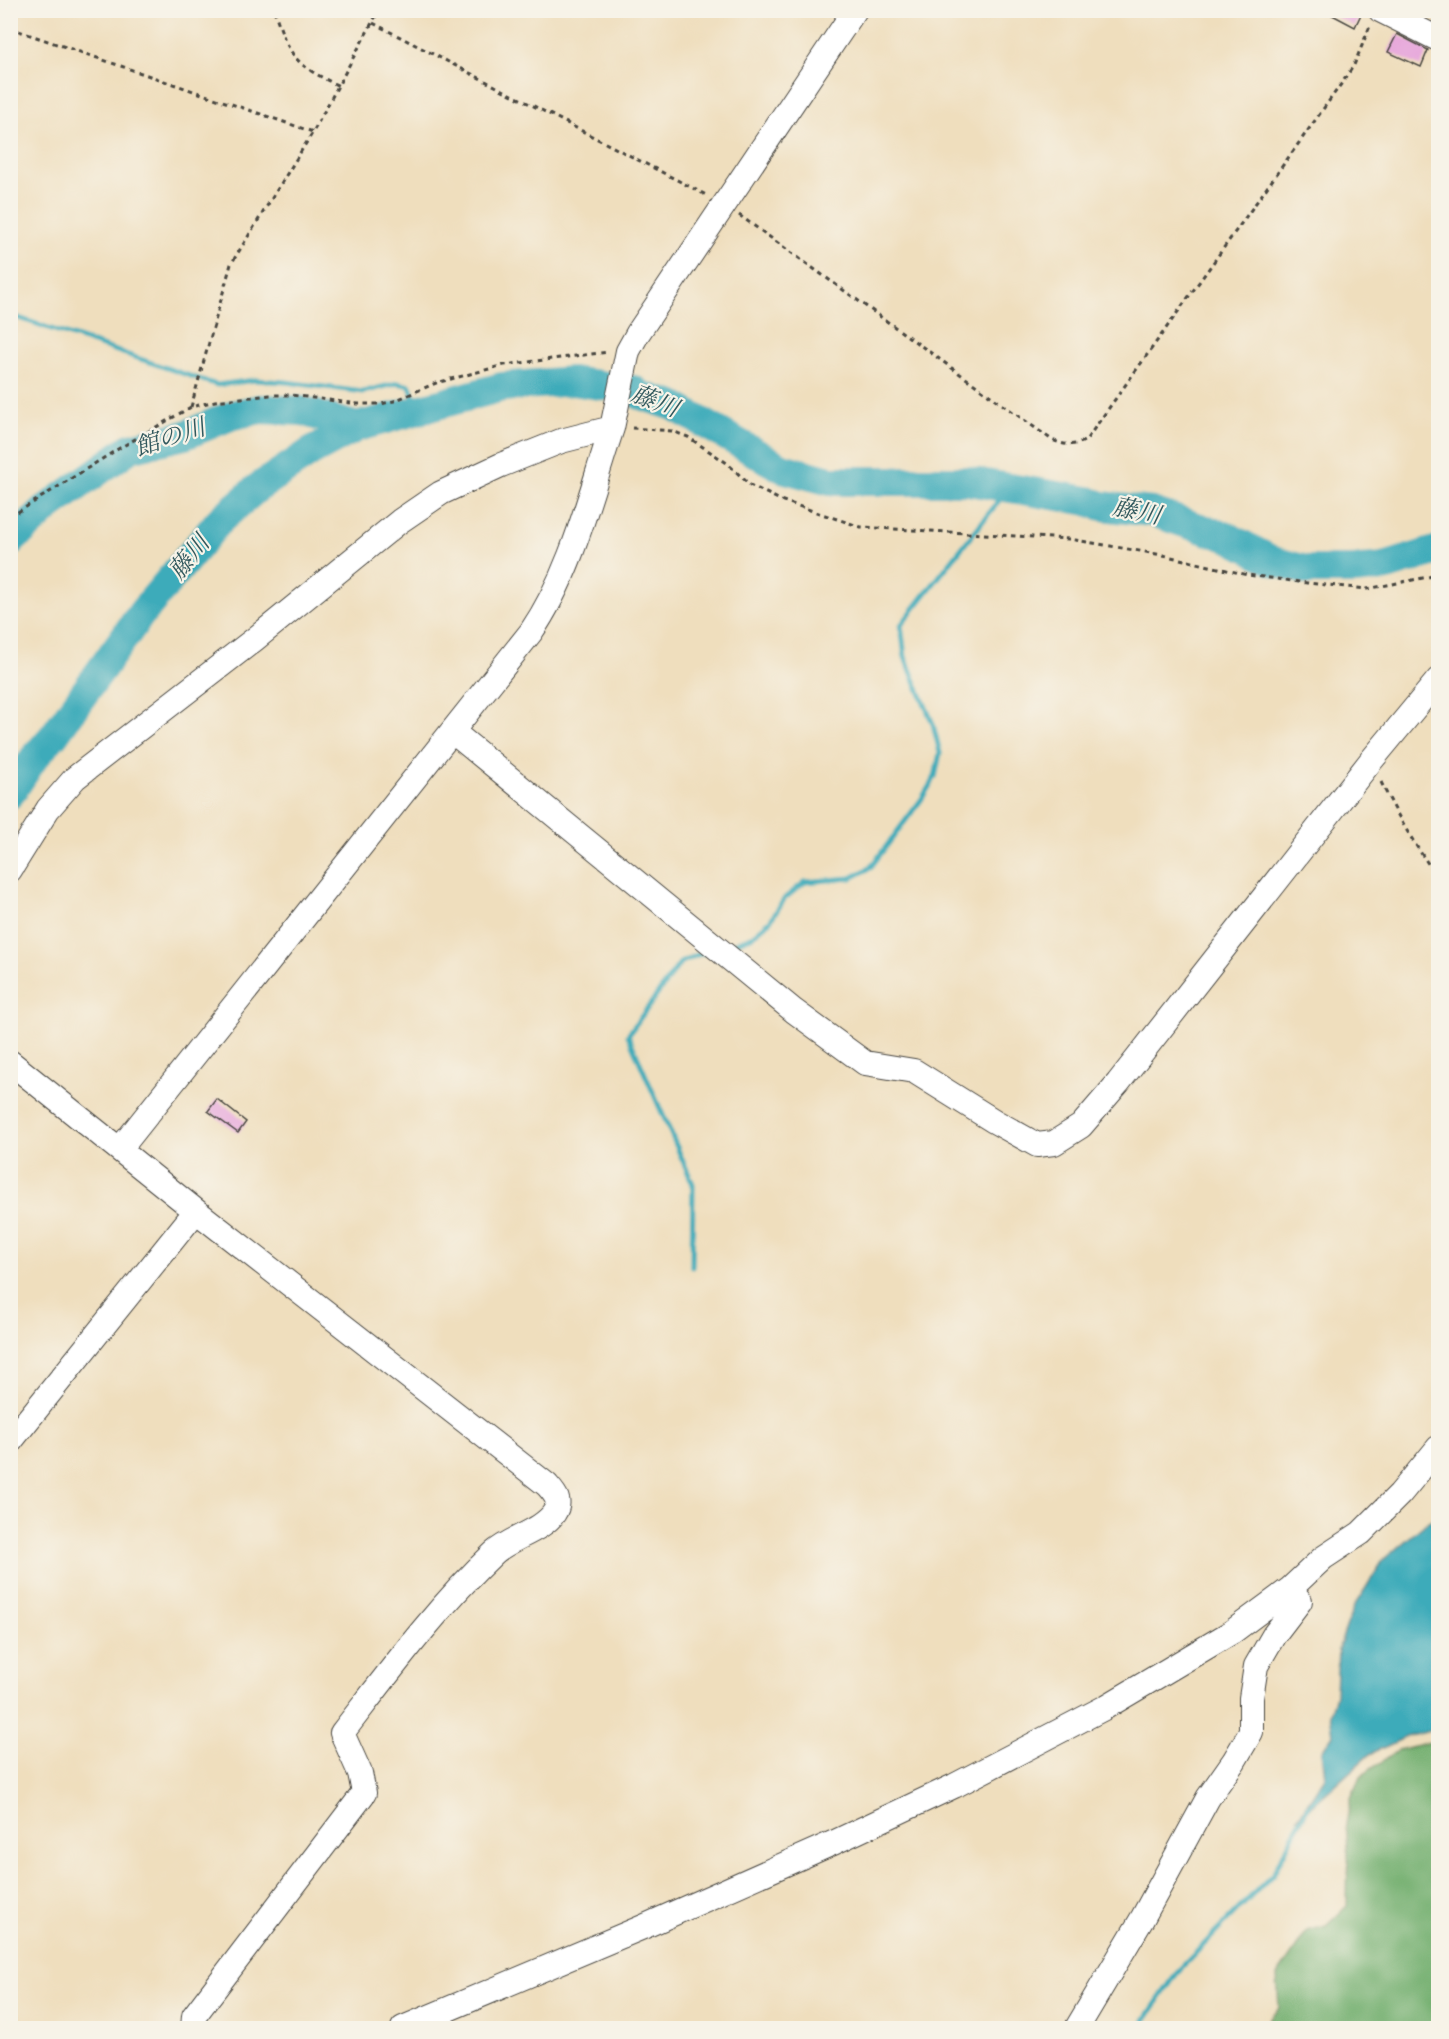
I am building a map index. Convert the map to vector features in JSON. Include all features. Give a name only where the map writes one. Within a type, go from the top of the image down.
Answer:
[{"type":"street","points":[[120,1149],[540,620],[566,567],[614,418],[628,357],[638,333],[855,10]]},
{"type":"street","points":[[1376,15],[1438,39]]},
{"type":"street","points":[[10,870],[48,809],[75,778],[255,639],[400,521],[441,494],[501,465],[614,418]]},
{"type":"street","points":[[453,732],[794,1011],[864,1063],[914,1071],[1037,1145],[1054,1143],[1081,1126],[1118,1083],[1370,762],[1438,680]]},
{"type":"street","points":[[10,1062],[557,1495],[556,1511],[547,1521],[496,1551],[462,1585],[404,1653],[342,1733],[360,1773],[364,1793],[194,2016],[193,2028]]},
{"type":"street","points":[[10,1442],[196,1211]]},
{"type":"street","points":[[403,2028],[643,1927],[954,1786],[1104,1708],[1232,1632],[1290,1589],[1323,1558],[1361,1533],[1400,1494],[1438,1448]]},
{"type":"street","points":[[1077,2028],[1142,1919],[1208,1798],[1251,1732],[1251,1698],[1256,1666],[1274,1635],[1300,1601],[1290,1589]]},
{"type":"path","points":[[274,10],[289,51],[296,60],[322,78],[339,86]]},
{"type":"path","points":[[191,407],[231,264],[313,132],[379,10]]},
{"type":"path","points":[[373,23],[725,205],[1052,440],[1067,445],[1078,444],[1086,440],[1344,80],[1364,46],[1376,15]]},
{"type":"path","points":[[10,28],[313,132]]},
{"type":"path","points":[[10,517],[118,449],[191,407],[215,401],[270,395],[291,395],[358,404],[381,404],[394,401],[435,383],[504,365],[600,352],[628,357]]},
{"type":"path","points":[[614,418],[644,428],[672,431],[688,437],[727,463],[750,485],[780,500],[861,527],[1069,538],[1163,555],[1248,575],[1307,584],[1366,589],[1438,575]]},
{"type":"path","points":[[1370,762],[1414,844],[1438,878]]},
{"type":"green space","points":[[1438,1740],[1438,2028],[1262,2028],[1279,2008],[1277,1976],[1307,1931],[1326,1926],[1347,1906],[1346,1824],[1351,1798],[1360,1777],[1398,1750]]},
{"type":"water","points":[[1438,1515],[1438,1729],[1406,1737],[1370,1754],[1297,1819],[1325,1777],[1322,1751],[1333,1734],[1330,1714],[1336,1695],[1338,1650],[1353,1608],[1384,1559]]},
{"type":"building","points":[[1323,10],[1363,10],[1355,27]]},
{"type":"building","points":[[1397,34],[1428,50],[1421,67],[1388,52]]},
{"type":"building","points":[[217,1099],[246,1122],[238,1133],[208,1111]]},
{"type":"waterway","points":[[10,315],[217,385],[255,380],[363,392],[398,383],[410,386],[418,411]]},
{"type":"waterway","name":"藤川","points":[[10,794],[141,614],[220,520],[256,489],[311,452],[357,427],[502,387],[572,381],[634,390],[640,395],[674,406],[782,468],[830,481],[968,481],[1088,501],[1102,506],[1152,512],[1230,538],[1273,561],[1306,570],[1353,570],[1384,567],[1438,550]]},
{"type":"waterway","name":"館の川","points":[[10,542],[50,506],[130,448],[185,435],[233,415],[260,409],[302,411],[357,427]]},
{"type":"waterway","points":[[725,947],[751,937],[770,921],[785,898],[805,882],[851,878],[870,868],[921,800],[935,777],[940,753],[933,724],[905,657],[901,625],[1009,488]]},
{"type":"waterway","points":[[692,1267],[693,1184],[628,1035],[680,963],[710,951]]},
{"type":"waterway","points":[[1142,2028],[1179,1970],[1273,1874],[1308,1806]]}]
